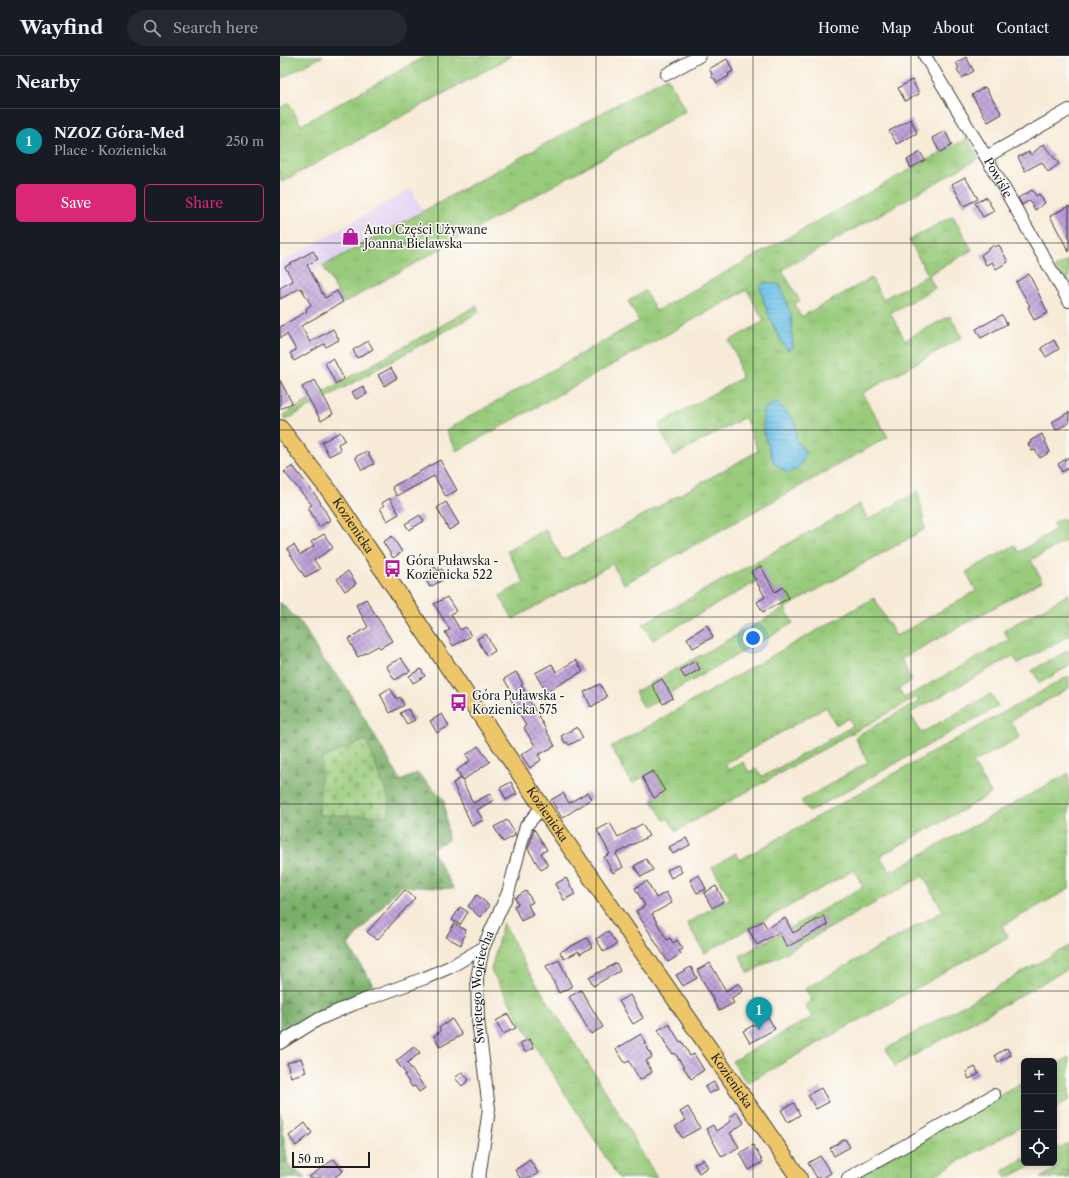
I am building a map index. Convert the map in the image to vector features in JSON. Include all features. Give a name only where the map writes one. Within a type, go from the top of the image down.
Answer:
[{"type":"main road","name":"Kozienicka","points":[[280,428],[326,487],[542,807],[799,1178]]},
{"type":"street","points":[[667,74],[699,56]]},
{"type":"street","name":"Powiśle","points":[[925,56],[986,157],[1069,301]]},
{"type":"street","points":[[986,157],[1069,110]]},
{"type":"street","name":"Świętego Wojciecha","points":[[479,1178],[489,1108],[478,1020],[477,978],[483,948],[508,893],[526,826],[542,807]]},
{"type":"street","points":[[280,1043],[319,1019],[354,1004],[425,978],[450,967],[483,948]]},
{"type":"street","points":[[848,1178],[994,1095]]},
{"type":"shaded area","name":"Auto Części Używane Joanna Bielawska","points":[[411,189],[423,210],[280,289],[280,263]]},
{"type":"green space","points":[[280,56],[323,56],[280,79]]},
{"type":"green space","points":[[426,56],[512,56],[282,182],[280,178],[280,108],[289,103],[301,125]]},
{"type":"green space","points":[[667,77],[686,111],[344,303],[323,266]]},
{"type":"green space","points":[[967,138],[979,158],[782,270],[800,301],[794,304],[801,317],[871,278],[883,299],[928,275],[935,288],[890,313],[905,340],[950,316],[962,337],[863,393],[888,437],[624,584],[612,564],[513,619],[500,596],[524,582],[507,551],[545,529],[563,560],[758,451],[745,417],[674,456],[658,425],[741,378],[737,357],[729,341],[764,321],[747,290],[457,451],[446,430],[639,321],[628,301],[645,291],[656,311]]},
{"type":"green space","points":[[953,216],[972,250],[928,275],[909,240]]},
{"type":"green space","points":[[1069,260],[1069,281],[1064,284],[1055,268]]},
{"type":"green space","points":[[476,306],[479,312],[458,324],[286,420],[283,415]]},
{"type":"green space","points":[[918,491],[925,529],[785,608],[765,577],[653,640],[643,624],[860,504],[868,520]]},
{"type":"green space","points":[[1063,518],[1069,528],[1069,539],[1031,560],[1042,581],[901,659],[912,681],[899,689],[904,698],[1009,640],[1004,630],[1069,594],[1069,636],[1018,663],[1013,656],[910,713],[921,733],[991,694],[998,706],[809,812],[801,801],[868,762],[855,737],[919,701],[917,697],[676,831],[668,818],[664,820],[652,800],[666,792],[654,771],[632,783],[611,747],[874,598],[896,636],[976,591],[966,572],[1015,545],[1019,552],[1056,529],[1053,523]],"holes":[[[826,707],[836,725],[849,718],[853,726],[762,777],[756,768],[749,772],[743,762],[729,770],[725,764]]]},
{"type":"green space","points":[[280,602],[302,624],[321,657],[345,685],[401,781],[417,773],[444,799],[448,840],[431,849],[454,889],[400,886],[348,945],[378,992],[312,1016],[280,1036]]},
{"type":"green space","points":[[785,608],[793,623],[644,708],[635,692]]},
{"type":"green space","points":[[1069,650],[1069,666],[1040,683],[1032,670]]},
{"type":"green space","points":[[1069,676],[1069,688],[1010,721],[1020,737],[973,763],[991,794],[880,856],[890,872],[1069,773],[1069,889],[1002,926],[1008,937],[747,1083],[732,1061],[812,1017],[805,1005],[812,1001],[805,989],[943,911],[923,876],[749,973],[740,956],[863,887],[854,870],[705,953],[687,923],[730,898],[712,867],[736,853],[740,860]]},
{"type":"green space","points":[[366,740],[391,805],[387,816],[319,815],[322,758]]},
{"type":"green space","points":[[503,922],[527,969],[610,1098],[657,1178],[619,1178],[538,1051],[491,970]]},
{"type":"green space","points":[[1069,946],[1069,968],[895,1066],[886,1049]]},
{"type":"green space","points":[[1069,1057],[1069,1100],[1057,1106],[1057,1094],[1057,1064]]},
{"type":"green space","points":[[1021,1084],[1021,1127],[929,1178],[852,1178]]},
{"type":"green space","points":[[280,1113],[288,1165],[306,1178],[280,1178]]},
{"type":"green space","points":[[1069,1143],[1069,1178],[1040,1178],[1054,1170],[1052,1166],[1057,1166],[1057,1146],[1059,1149]]},
{"type":"green space","points":[[1021,1160],[1021,1166],[1030,1166],[1007,1178],[1003,1171]]},
{"type":"water","points":[[767,282],[780,285],[791,314],[793,347],[787,350],[774,327],[764,303],[760,286]]},
{"type":"water","points":[[777,402],[796,423],[796,440],[806,453],[798,468],[788,473],[774,463],[763,431],[763,409]]},
{"type":"building","points":[[966,57],[974,71],[962,78],[957,69],[959,68],[956,63]]},
{"type":"building","points":[[727,59],[733,71],[728,74],[729,76],[717,83],[715,79],[711,77],[712,74],[709,69]]},
{"type":"building","points":[[912,80],[919,94],[905,101],[898,88]]},
{"type":"building","points":[[985,87],[1002,114],[988,122],[972,95]]},
{"type":"building","points":[[911,119],[917,133],[897,144],[889,131]]},
{"type":"building","points":[[945,131],[952,145],[940,152],[932,138]]},
{"type":"building","points":[[1043,144],[1059,164],[1048,172],[1042,162],[1025,171],[1018,157],[1029,152],[1031,155]]},
{"type":"building","points":[[920,152],[925,160],[911,168],[907,160]]},
{"type":"building","points":[[965,177],[978,199],[964,206],[952,184]]},
{"type":"building","points":[[1032,190],[1036,196],[1039,194],[1045,203],[1035,210],[1030,200],[1022,205],[1018,198]]},
{"type":"building","points":[[986,197],[994,211],[983,217],[975,203]]},
{"type":"building","points":[[1069,206],[1069,252],[1050,216]]},
{"type":"building","points":[[994,245],[995,247],[999,245],[1008,262],[996,269],[992,262],[986,265],[981,255]]},
{"type":"building","points":[[313,251],[318,259],[307,265],[325,298],[337,291],[343,302],[301,326],[310,342],[333,329],[339,340],[326,347],[324,344],[294,361],[290,353],[296,350],[287,334],[280,338],[280,327],[307,311],[306,309],[311,305],[301,288],[280,299],[280,288],[293,281],[285,267]]},
{"type":"building","points":[[1029,274],[1048,313],[1034,320],[1028,307],[1030,306],[1016,282]]},
{"type":"building","points":[[1002,315],[1007,324],[981,338],[976,329]]},
{"type":"building","points":[[1054,340],[1059,349],[1046,357],[1041,348]]},
{"type":"building","points":[[368,341],[373,349],[357,358],[353,350]]},
{"type":"building","points":[[333,358],[344,379],[336,384],[325,363]]},
{"type":"building","points":[[391,368],[397,378],[384,386],[378,375]]},
{"type":"building","points":[[280,380],[292,403],[280,409]]},
{"type":"building","points":[[315,380],[333,414],[321,421],[302,387]]},
{"type":"building","points":[[363,386],[367,394],[356,399],[352,392]]},
{"type":"building","points":[[1069,412],[1069,423],[1056,430],[1052,422]]},
{"type":"building","points":[[340,432],[345,440],[338,444],[341,450],[329,456],[322,442]]},
{"type":"building","points":[[1042,434],[1050,452],[1040,458],[1035,450],[1032,451],[1028,444],[1031,443],[1030,441]]},
{"type":"building","points":[[367,451],[374,464],[362,470],[355,457]]},
{"type":"building","points":[[1069,457],[1069,468],[1062,472],[1058,464]]},
{"type":"building","points":[[440,460],[457,490],[446,497],[434,476],[397,496],[392,487]]},
{"type":"building","points":[[293,466],[319,500],[330,520],[319,527],[308,507],[312,505],[284,472]]},
{"type":"building","points":[[390,498],[399,514],[387,521],[380,508],[384,506],[382,503]]},
{"type":"building","points":[[446,502],[459,524],[449,530],[437,508]]},
{"type":"building","points":[[420,515],[424,521],[409,530],[405,524]]},
{"type":"building","points":[[324,534],[333,548],[314,560],[320,569],[305,577],[287,549],[294,545],[300,555],[314,546],[311,542]]},
{"type":"building","points":[[392,536],[402,552],[393,558],[383,542]]},
{"type":"building","points":[[761,566],[775,592],[783,587],[789,598],[763,612],[757,602],[765,597],[751,572]]},
{"type":"building","points":[[435,567],[438,571],[442,569],[446,578],[430,587],[423,574]]},
{"type":"building","points":[[348,571],[356,584],[345,591],[337,579]]},
{"type":"building","points":[[447,597],[456,611],[451,614],[460,630],[466,627],[471,636],[453,646],[445,632],[450,630],[434,604]]},
{"type":"building","points":[[366,599],[392,641],[380,648],[378,646],[358,657],[348,639],[368,627],[356,605]]},
{"type":"building","points":[[707,625],[713,637],[693,648],[687,638]]},
{"type":"building","points":[[486,634],[495,651],[487,656],[477,639]]},
{"type":"building","points":[[401,658],[410,671],[395,680],[386,666]]},
{"type":"building","points":[[576,660],[583,671],[546,692],[535,673],[552,664],[556,672]]},
{"type":"building","points":[[695,661],[700,669],[685,678],[680,670]]},
{"type":"building","points":[[421,669],[425,676],[413,683],[409,676]]},
{"type":"building","points":[[516,672],[523,684],[521,685],[555,746],[538,755],[541,760],[530,768],[521,755],[535,746],[524,728],[526,726],[510,698],[514,696],[504,679]]},
{"type":"building","points":[[662,679],[673,698],[663,704],[652,685]]},
{"type":"building","points":[[600,684],[607,697],[591,707],[584,692]]},
{"type":"building","points":[[390,688],[397,699],[400,697],[404,705],[390,713],[380,694]]},
{"type":"building","points":[[408,709],[415,720],[407,724],[400,713]]},
{"type":"building","points":[[442,714],[449,726],[437,733],[430,721]]},
{"type":"building","points":[[577,727],[583,738],[569,745],[567,742],[565,743],[561,736]]},
{"type":"building","points":[[478,746],[490,762],[463,780],[457,770],[470,761],[466,755]]},
{"type":"building","points":[[653,771],[665,791],[654,798],[642,777]]},
{"type":"building","points":[[461,778],[473,803],[490,794],[494,800],[477,810],[483,820],[472,826],[453,783]]},
{"type":"building","points":[[511,782],[517,794],[506,800],[500,788]]},
{"type":"building","points":[[588,792],[592,799],[562,818],[551,800],[563,793],[569,803]]},
{"type":"building","points":[[507,820],[516,835],[503,842],[494,827]]},
{"type":"building","points":[[610,823],[618,837],[642,824],[649,836],[616,854],[623,867],[613,873],[604,857],[610,854],[597,830]]},
{"type":"building","points":[[534,829],[547,850],[541,853],[548,866],[541,870],[528,849]]},
{"type":"building","points":[[686,838],[690,845],[673,854],[669,847]]},
{"type":"building","points":[[646,859],[653,870],[641,877],[634,866]]},
{"type":"building","points":[[678,865],[682,872],[671,878],[667,870]]},
{"type":"building","points":[[699,875],[706,889],[697,893],[690,880]]},
{"type":"building","points":[[566,878],[575,894],[564,900],[555,884]]},
{"type":"building","points":[[647,881],[656,898],[666,892],[672,903],[652,914],[667,940],[670,938],[673,943],[677,940],[683,949],[679,951],[681,954],[668,962],[636,911],[645,906],[635,888]]},
{"type":"building","points":[[716,886],[724,901],[712,908],[704,893]]},
{"type":"building","points":[[405,890],[415,898],[377,940],[367,932]]},
{"type":"building","points":[[526,891],[533,902],[528,905],[533,915],[521,921],[514,906],[518,904],[515,898]]},
{"type":"building","points":[[477,895],[490,906],[480,917],[468,906]]},
{"type":"building","points":[[460,907],[468,912],[460,925],[452,920]]},
{"type":"building","points":[[824,916],[828,925],[787,947],[779,932],[757,945],[748,929],[763,921],[767,928],[785,918],[793,933]]},
{"type":"building","points":[[454,924],[466,930],[461,945],[446,937]]},
{"type":"building","points":[[608,931],[617,944],[604,952],[596,939]]},
{"type":"building","points":[[587,938],[592,947],[580,954],[579,951],[564,959],[560,952]]},
{"type":"building","points":[[559,960],[572,987],[559,993],[546,966]]},
{"type":"building","points":[[616,963],[620,971],[593,986],[589,978]]},
{"type":"building","points":[[710,963],[726,991],[739,983],[743,989],[742,992],[731,998],[734,1003],[719,1011],[697,970]]},
{"type":"building","points":[[691,967],[697,978],[683,986],[676,975]]},
{"type":"building","points":[[581,990],[603,1027],[591,1034],[569,997]]},
{"type":"building","points":[[630,995],[643,1018],[633,1024],[619,1001]]},
{"type":"building","points":[[508,1014],[516,1028],[503,1034],[496,1021]]},
{"type":"building","points":[[768,1017],[775,1029],[750,1043],[743,1031]]},
{"type":"building","points":[[452,1019],[462,1035],[440,1047],[434,1036],[441,1031],[439,1028]]},
{"type":"building","points":[[669,1024],[680,1042],[682,1041],[690,1056],[694,1054],[704,1070],[691,1079],[675,1053],[673,1054],[668,1048],[658,1030]]},
{"type":"building","points":[[641,1034],[652,1057],[646,1061],[652,1072],[640,1080],[629,1061],[625,1063],[616,1049]]},
{"type":"building","points":[[530,1039],[534,1048],[525,1052],[520,1043]]},
{"type":"building","points":[[415,1046],[420,1053],[407,1063],[425,1088],[419,1092],[415,1086],[412,1087],[404,1075],[406,1074],[396,1061]]},
{"type":"building","points":[[1007,1048],[1011,1055],[998,1062],[995,1055]]},
{"type":"building","points":[[301,1058],[306,1072],[291,1077],[287,1063]]},
{"type":"building","points":[[975,1067],[979,1074],[969,1079],[966,1072]]},
{"type":"building","points":[[462,1072],[469,1080],[462,1086],[455,1078]]},
{"type":"building","points":[[714,1082],[718,1089],[709,1094],[705,1087]]},
{"type":"building","points":[[821,1088],[829,1102],[816,1109],[808,1095]]},
{"type":"building","points":[[794,1103],[800,1115],[788,1122],[781,1110]]},
{"type":"building","points":[[688,1107],[700,1128],[682,1138],[675,1126],[686,1120],[680,1112]]},
{"type":"building","points":[[737,1112],[744,1123],[730,1133],[739,1147],[722,1157],[706,1129],[713,1125],[716,1131],[731,1121],[729,1118]]},
{"type":"building","points":[[305,1123],[312,1133],[296,1146],[289,1136]]},
{"type":"building","points":[[845,1139],[850,1147],[834,1156],[830,1148]]},
{"type":"building","points":[[753,1145],[763,1162],[749,1170],[740,1153]]},
{"type":"building","points":[[820,1156],[831,1173],[823,1178],[817,1178],[808,1163]]},
{"type":"building","points":[[334,1159],[343,1171],[334,1178],[308,1178]]},
{"type":"building","points":[[703,1159],[708,1167],[699,1173],[694,1164]]},
{"type":"building","points":[[530,1160],[538,1173],[531,1178],[520,1178],[515,1170]]},
{"type":"place","name":"Auto Części Używane Joanna Bielawska","points":[[351,237]]},
{"type":"place","name":"Góra Puławska - Kozienicka 522","points":[[393,568]]},
{"type":"place","name":"Góra Puławska - Kozienicka 575","points":[[459,703]]},
{"type":"place","name":"NZOZ Góra-Med","points":[[759,1030]]}]
